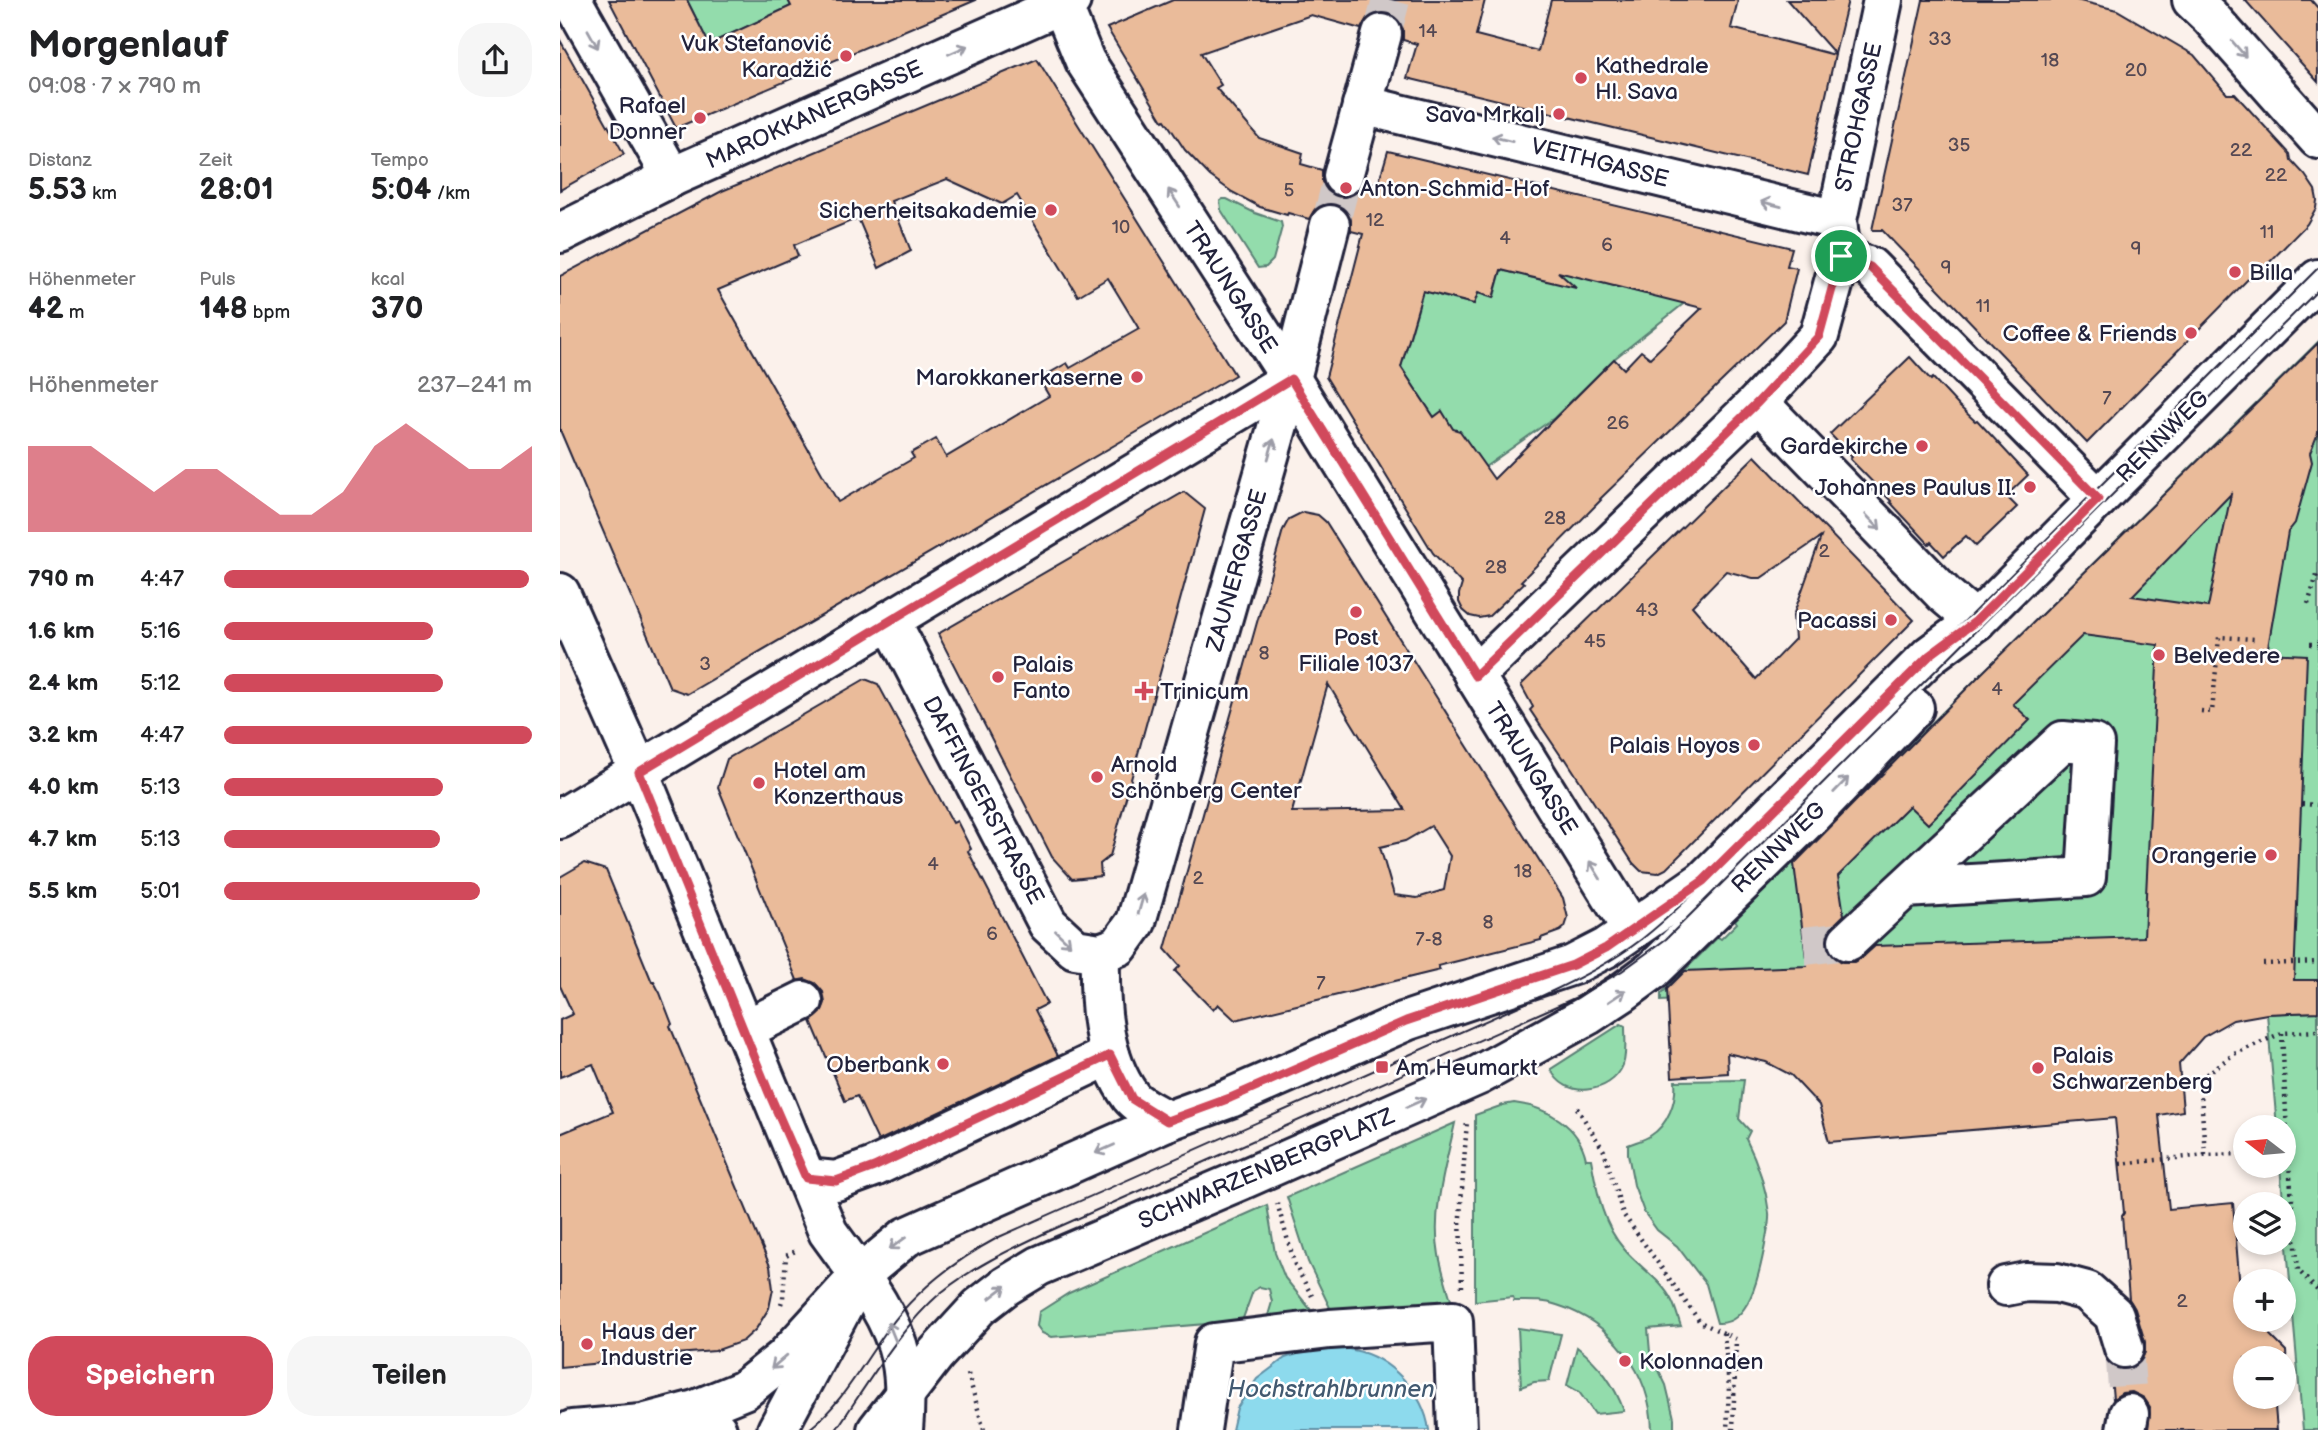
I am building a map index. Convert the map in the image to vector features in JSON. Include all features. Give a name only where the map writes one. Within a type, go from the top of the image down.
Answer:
[{"type":"street","points":[[572,0],[656,153],[672,177]]},
{"type":"street","name":"STROHGASSE","points":[[1475,676],[1758,402],[1819,336],[1883,0]]},
{"type":"street","points":[[2192,0],[2318,139]]},
{"type":"street","name":"MAROKKANERGASSE","points":[[560,233],[672,177],[1064,1]]},
{"type":"street","name":"TRAUNGASSE","points":[[1064,1],[1085,61],[1291,379],[1631,929]]},
{"type":"street","points":[[1343,176],[1382,34]]},
{"type":"street","name":"VEITHGASSE","points":[[1362,105],[1839,238],[2098,499]]},
{"type":"street","name":"ZAUNERGASSE","points":[[1100,953],[1119,946],[1136,922],[1291,379],[1329,225]]},
{"type":"street","name":"RENNWEG","points":[[1631,929],[1703,881],[1930,655],[1976,621],[2318,279]]},
{"type":"street","points":[[560,819],[1291,379]]},
{"type":"street","points":[[1758,402],[1945,595],[1976,621]]},
{"type":"street","points":[[560,593],[639,772],[828,1232],[890,1326],[901,1357],[904,1413]]},
{"type":"street","name":"DAFFINGERSTRASSE","points":[[890,620],[1048,924],[1075,949],[1100,953]]},
{"type":"street","name":"RENNWEG","points":[[1653,970],[1720,922],[1810,817],[1928,694],[1956,658],[1976,621]]},
{"type":"street","points":[[1848,941],[2063,741],[2094,744],[2086,877],[1905,888]]},
{"type":"street","points":[[642,1424],[695,1410],[744,1390],[784,1358],[859,1276],[906,1237],[1167,1121],[1230,1098],[1406,1021],[1573,965],[1606,948],[1631,929]]},
{"type":"street","points":[[1100,953],[1099,999],[1110,1055],[1132,1099],[1167,1121]]},
{"type":"street","name":"SCHWARZENBERGPLATZ","points":[[877,1430],[904,1413],[942,1347],[979,1307],[1006,1286],[1039,1266],[1479,1075],[1588,1015],[1653,970]]},
{"type":"street","points":[[744,1030],[803,1001]]},
{"type":"street","points":[[806,1178],[836,1181],[874,1167],[1110,1055]]},
{"type":"street","points":[[776,1430],[859,1276]]},
{"type":"street","points":[[2006,1286],[2026,1282],[2057,1283],[2087,1291],[2114,1315],[2124,1349]]},
{"type":"street","points":[[1201,1430],[1214,1343],[1330,1329],[1452,1321],[1457,1430]]},
{"type":"street","points":[[572,1430],[642,1424],[696,1425],[717,1430]]},
{"type":"path","points":[[2308,604],[2318,572]]},
{"type":"path","points":[[2201,711],[2212,712],[2219,636],[2254,639]]},
{"type":"path","points":[[2310,644],[2318,644]]},
{"type":"path","points":[[2302,804],[2318,805]]},
{"type":"path","points":[[2263,964],[2318,962]]},
{"type":"path","points":[[2205,1155],[2200,1079],[2234,1054],[2282,1033],[2318,1031]]},
{"type":"path","points":[[2282,1033],[2285,1115]]},
{"type":"path","points":[[1577,1108],[1604,1151],[1623,1214],[1700,1322],[1736,1339],[1733,1430]]},
{"type":"path","points":[[1452,1321],[1462,1294],[1460,1217],[1467,1118]]},
{"type":"path","points":[[2120,1164],[2233,1154]]},
{"type":"path","points":[[2289,1178],[2298,1270],[2318,1292]]},
{"type":"path","points":[[779,1309],[783,1298],[786,1256]]},
{"type":"path","points":[[1724,1334],[1729,1387],[1727,1430]]},
{"type":"path","points":[[964,1366],[971,1380],[984,1430]]},
{"type":"green space","points":[[687,0],[788,0],[791,6],[709,44]]},
{"type":"green space","points":[[1223,199],[1281,222],[1273,260],[1266,267],[1258,268],[1221,210],[1220,201]]},
{"type":"green space","points":[[1419,218],[1440,296],[1474,304],[1478,293],[1494,297],[1501,270],[1546,281],[1549,269],[1645,294],[1697,293],[1614,359],[1554,418],[1485,467],[1442,412],[1434,417],[1401,367],[1419,306]]},
{"type":"green space","name":"Belvedere","points":[[2318,342],[2318,980],[1811,993],[1661,1001],[1661,994],[1718,937],[1721,939],[1737,923],[1735,920],[1982,673]]},
{"type":"green space","points":[[2318,1012],[2318,1430],[2303,1430],[2294,1332],[2296,1269],[2289,1269],[2288,1255],[2296,1255],[2296,1192],[2282,1192],[2281,1178],[2296,1178],[2296,1115],[2276,1115],[2267,1014]]},
{"type":"green space","points":[[1621,1024],[1625,1026],[1624,1061],[1617,1075],[1609,1082],[1587,1090],[1566,1086],[1557,1079],[1551,1069]]},
{"type":"green space","points":[[1744,1080],[1739,1119],[1750,1131],[1746,1139],[1764,1184],[1769,1221],[1757,1281],[1746,1306],[1729,1321],[1717,1323],[1706,1284],[1677,1246],[1657,1230],[1644,1212],[1634,1185],[1628,1145],[1648,1137],[1662,1126],[1673,1104],[1675,1081]]},
{"type":"green space","points":[[1514,1103],[1538,1109],[1569,1127],[1586,1159],[1591,1159],[1610,1229],[1624,1249],[1668,1293],[1672,1301],[1681,1326],[1648,1329],[1650,1352],[1666,1385],[1674,1418],[1674,1430],[1652,1430],[1650,1409],[1636,1370],[1625,1352],[1595,1324],[1577,1313],[1546,1302],[1514,1301],[1513,1297],[1475,1301],[1475,1115]]},
{"type":"green space","points":[[1455,1123],[1437,1222],[1439,1255],[1452,1303],[1333,1314],[1308,1262],[1287,1197]]},
{"type":"green space","points":[[1267,1205],[1275,1253],[1285,1278],[1315,1315],[1267,1319],[1272,1302],[1269,1289],[1260,1287],[1253,1291],[1242,1321],[1051,1337],[1042,1333],[1037,1326],[1039,1312],[1069,1293]]},
{"type":"green space","points":[[1518,1328],[1561,1334],[1549,1381],[1534,1382],[1521,1387]]},
{"type":"green space","points":[[1577,1347],[1605,1376],[1624,1411],[1595,1414],[1579,1392],[1567,1385]]},
{"type":"water","name":"Hochstrahlbrunnen","points":[[1319,1347],[1345,1348],[1367,1354],[1392,1369],[1413,1390],[1426,1416],[1429,1430],[1232,1430],[1237,1408],[1257,1379],[1285,1358]]},
{"type":"building","points":[[609,0],[687,0],[709,44],[791,6],[788,0],[976,0],[676,128]]},
{"type":"building","points":[[1173,0],[1485,0],[1476,35],[1538,51],[1551,0],[1738,0],[1731,28],[1835,55],[1808,175],[1407,78],[1417,44],[1403,40],[1403,29],[1398,19],[1387,13],[1376,13],[1367,18],[1361,29],[1311,15],[1201,53],[1221,85],[1216,88],[1259,138],[1303,153],[1301,164],[1322,170],[1322,182],[1328,192],[1337,197],[1349,197],[1359,191],[1364,182],[1378,185],[1388,151],[1792,248],[1787,266],[1797,268],[1784,321],[1600,499],[1521,581],[1524,583],[1489,616],[1470,616],[1459,602],[1462,584],[1433,553],[1326,377],[1363,234],[1351,231],[1351,218],[1346,210],[1336,204],[1323,204],[1315,209],[1309,219],[1288,213],[1287,215],[1260,207],[1210,176],[1185,150],[1165,120],[1163,121],[1107,28]],"holes":[[[1501,270],[1576,288],[1558,272],[1702,308],[1650,358],[1641,351],[1624,369],[1614,359],[1494,479],[1460,431],[1453,429],[1442,411],[1434,417],[1401,367],[1423,291],[1474,304],[1478,293],[1493,298]]]},
{"type":"building","points":[[1787,0],[1848,0],[1835,54]]},
{"type":"building","points":[[1923,0],[2076,0],[2117,10],[2194,55],[2227,94],[2235,94],[2290,154],[2291,160],[2315,190],[2316,208],[2307,224],[2256,276],[2253,274],[2087,443],[1882,230],[1872,230]]},
{"type":"building","points":[[2245,0],[2311,0],[2318,8],[2318,82]]},
{"type":"building","points":[[560,40],[624,154],[560,190]]},
{"type":"building","name":"Marokkanerkaserne","points":[[1037,59],[1235,375],[687,694],[670,688],[560,430],[560,276],[722,191]],"holes":[[[947,179],[1002,204],[1017,195],[1078,296],[1108,278],[1139,329],[1070,368],[1067,363],[1039,379],[1049,396],[946,457],[936,439],[911,453],[914,458],[838,502],[718,290],[798,256],[794,245],[858,218],[879,268],[911,251],[891,201]]]},
{"type":"building","points":[[2318,343],[2318,433],[2310,453],[2312,462],[2295,523],[2288,532],[2267,653],[2307,655],[2294,980],[2318,980],[2318,1012],[2267,1014],[2233,1020],[2203,1037],[2179,1064],[2183,1111],[2159,1115],[2169,1209],[2233,1203],[2233,1255],[2237,1255],[2238,1269],[2233,1269],[2233,1332],[2270,1332],[2281,1346],[2233,1346],[2233,1409],[2275,1409],[2277,1430],[2148,1430],[2150,1407],[2144,1398],[2132,1392],[2122,1393],[2113,1399],[2110,1365],[2131,1369],[2140,1362],[2145,1352],[2145,1342],[2135,1309],[2129,1299],[2115,1118],[1829,1142],[1819,1105],[1791,1075],[1766,1062],[1727,1053],[1728,1073],[1672,1077],[1667,989],[1685,971],[1807,966],[1794,864],[1982,673]],"holes":[[[2231,494],[2208,607],[2132,596]],[[2083,635],[2158,645],[2144,937],[1875,946],[1854,962],[1842,962],[1833,956],[1827,947],[1827,935],[1844,915],[1838,876],[1909,806],[1928,824],[2030,720],[2013,704]]]},
{"type":"building","name":"Gardekirche","points":[[1910,357],[1931,380],[1933,378],[1959,406],[1977,420],[2028,475],[2006,496],[2017,507],[1976,546],[1966,536],[1944,556],[1931,542],[1929,544],[1830,434]]},
{"type":"building","points":[[1755,456],[1914,620],[1666,869],[1658,873],[1641,871],[1633,863],[1565,758],[1563,759],[1530,710],[1533,707],[1521,685]],"holes":[[[1821,537],[1793,616],[1795,639],[1756,679],[1692,606],[1726,571],[1761,578]]]},
{"type":"building","name":"Palais Fanto","points":[[1184,492],[1205,509],[1110,856],[1100,864],[1101,876],[1072,879],[1052,857],[938,634]]},
{"type":"building","points":[[1303,512],[1318,515],[1326,522],[1563,898],[1568,918],[1565,927],[1541,940],[1438,966],[1440,970],[1235,1020],[1218,1004],[1213,1010],[1175,971],[1180,966],[1165,949],[1283,530],[1289,519]],"holes":[[[1328,684],[1405,810],[1292,812]],[[1431,826],[1450,856],[1444,890],[1417,898],[1394,895],[1380,847],[1405,841]]]},
{"type":"building","points":[[865,679],[878,684],[953,823],[957,821],[971,849],[968,851],[1047,1004],[1035,1010],[1058,1056],[878,1141],[857,1096],[845,1101],[811,1021],[821,1013],[825,1003],[823,992],[815,983],[805,979],[795,981],[797,980],[718,787],[727,759]]},
{"type":"building","points":[[584,863],[606,870],[652,982],[660,993],[672,1024],[670,1026],[770,1266],[773,1289],[769,1308],[756,1329],[743,1341],[715,1351],[611,1359],[612,1362],[560,1367],[560,1134],[613,1112],[593,1064],[560,1077],[560,1020],[573,1014],[560,986],[560,877]]},
{"type":"tunnel","points":[[1382,34],[1391,0]]},
{"type":"tunnel","points":[[1330,225],[1343,176]]},
{"type":"tunnel","points":[[1804,946],[1848,941]]},
{"type":"tunnel","points":[[2124,1348],[2129,1414]]},
{"type":"tram line","points":[[808,1430],[842,1396],[888,1329],[912,1301],[938,1277],[983,1246],[1544,995],[1594,970],[1642,939],[1702,885],[2318,268]]},
{"type":"tram line","points":[[836,1430],[912,1322],[942,1292],[979,1267],[1045,1233],[1579,996],[1622,971],[1666,939],[2318,290]]},
{"type":"place","name":"Vuk Stefanović Karadžić","points":[[846,56]]},
{"type":"place","name":"Kathedrale Hl. Sava","points":[[1581,78]]},
{"type":"place","name":"Sava Mrkalj","points":[[1559,114]]},
{"type":"place","name":"Rafael Donner","points":[[700,118]]},
{"type":"place","name":"Anton-Schmid-Hof","points":[[1346,188]]},
{"type":"place","name":"Sicherheitsakademie","points":[[1051,210]]},
{"type":"place","name":"Billa","points":[[2235,272]]},
{"type":"place","name":"Coffee & Friends","points":[[2191,333]]},
{"type":"place","name":"Marokkanerkaserne","points":[[1137,377]]},
{"type":"place","name":"Gardekirche","points":[[1922,446]]},
{"type":"place","name":"Johannes Paulus II.","points":[[2030,487]]},
{"type":"place","name":"Post Filiale 1037","points":[[1356,612]]},
{"type":"place","name":"Pacassi","points":[[1891,620]]},
{"type":"place","name":"Belvedere","points":[[2159,655]]},
{"type":"place","name":"Palais Fanto","points":[[998,677]]},
{"type":"place","name":"Trinicum","points":[[1144,691]]},
{"type":"place","name":"Palais Hoyos","points":[[1754,745]]},
{"type":"place","name":"Arnold Schönberg Center","points":[[1097,777]]},
{"type":"place","name":"Hotel am Konzerthaus","points":[[759,783]]},
{"type":"place","name":"Orangerie","points":[[2271,855]]},
{"type":"place","name":"Oberbank","points":[[943,1064]]},
{"type":"place","name":"Am Heumarkt","points":[[1382,1067]]},
{"type":"place","name":"Palais Schwarzenberg","points":[[2038,1068]]},
{"type":"place","name":"Haus der Industrie","points":[[587,1344]]},
{"type":"place","name":"Kolonnaden","points":[[1625,1361]]},
{"type":"route","points":[[1841,256],[1870,267],[2098,499],[1976,621],[1930,655],[1703,881],[1606,948],[1573,965],[1406,1021],[1230,1098],[1167,1121],[1132,1099],[1110,1055],[874,1167],[836,1181],[806,1178],[639,772],[1291,379],[1475,676],[1758,402],[1819,336],[1841,256]]}]
